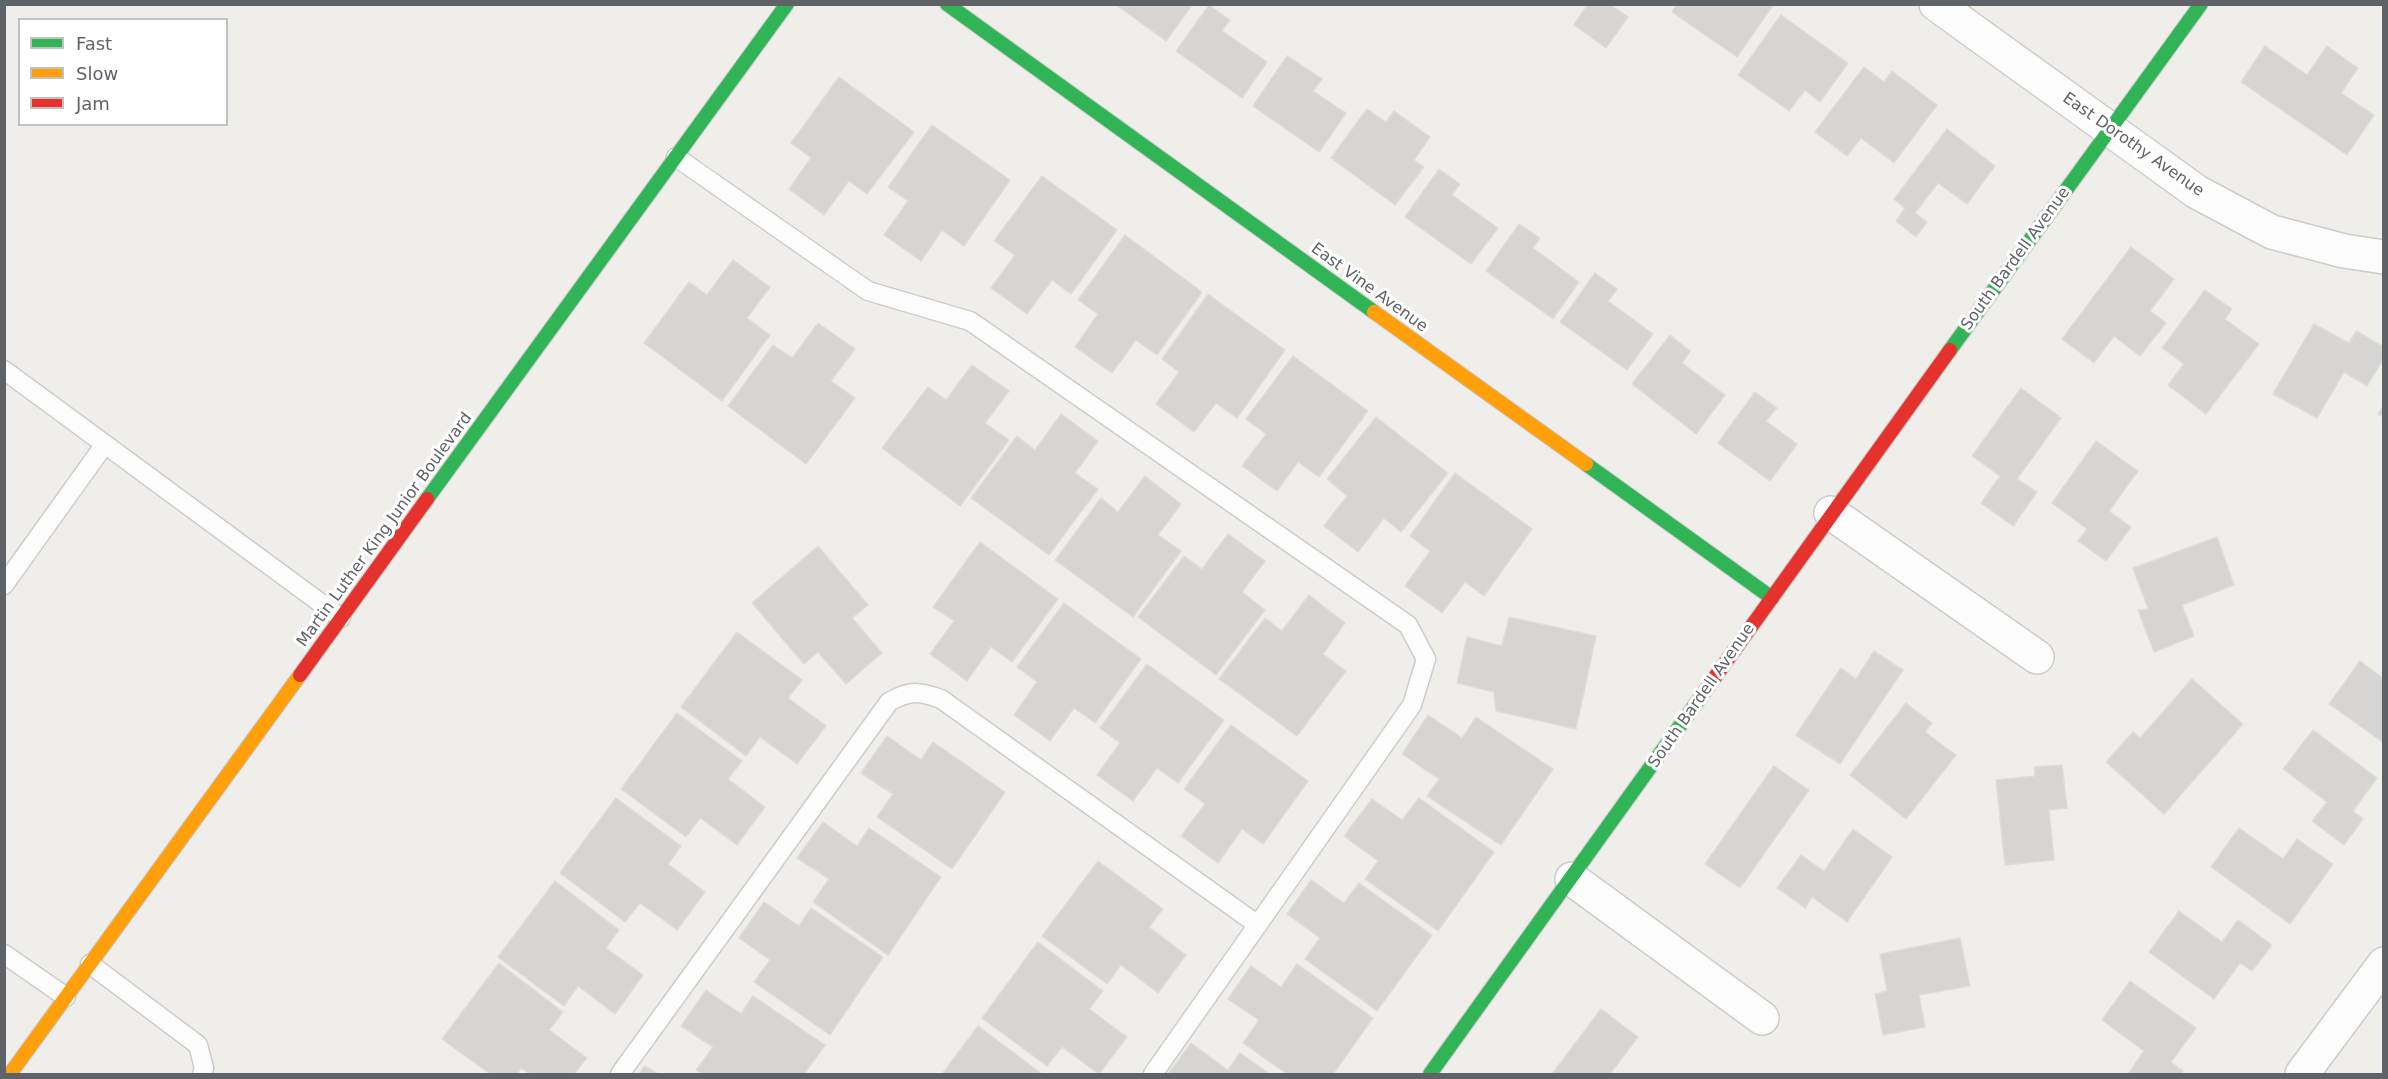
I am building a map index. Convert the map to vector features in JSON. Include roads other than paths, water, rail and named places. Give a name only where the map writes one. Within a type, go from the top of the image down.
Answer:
[{"type":"street","name":"Martin Luther King Junior Boulevard","points":[[10,1074],[787,4]]},
{"type":"street","name":"East Vine Avenue","points":[[947,4],[1772,598]]},
{"type":"street","name":"East Dorothy Avenue","points":[[1936,4],[2197,192],[2272,231],[2344,251],[2384,257]]},
{"type":"street","name":"South Bardell Avenue","points":[[1430,1074],[1572,879],[1831,513],[2201,4]]},
{"type":"street","points":[[1831,513],[2037,657]]},
{"type":"street","points":[[1572,879],[1762,1018]]},
{"type":"street","points":[[2302,1074],[2384,964]]},
{"type":"lane","points":[[676,157],[868,291],[970,321],[1408,625],[1426,659],[1412,705],[1153,1074]]},
{"type":"lane","points":[[4,370],[341,618]]},
{"type":"lane","points":[[4,585],[105,444]]},
{"type":"lane","points":[[620,1074],[889,702],[901,695],[921,692],[941,699],[1258,925]]},
{"type":"lane","points":[[4,954],[66,997]]},
{"type":"lane","points":[[90,964],[198,1045],[204,1068],[202,1074]]}]
